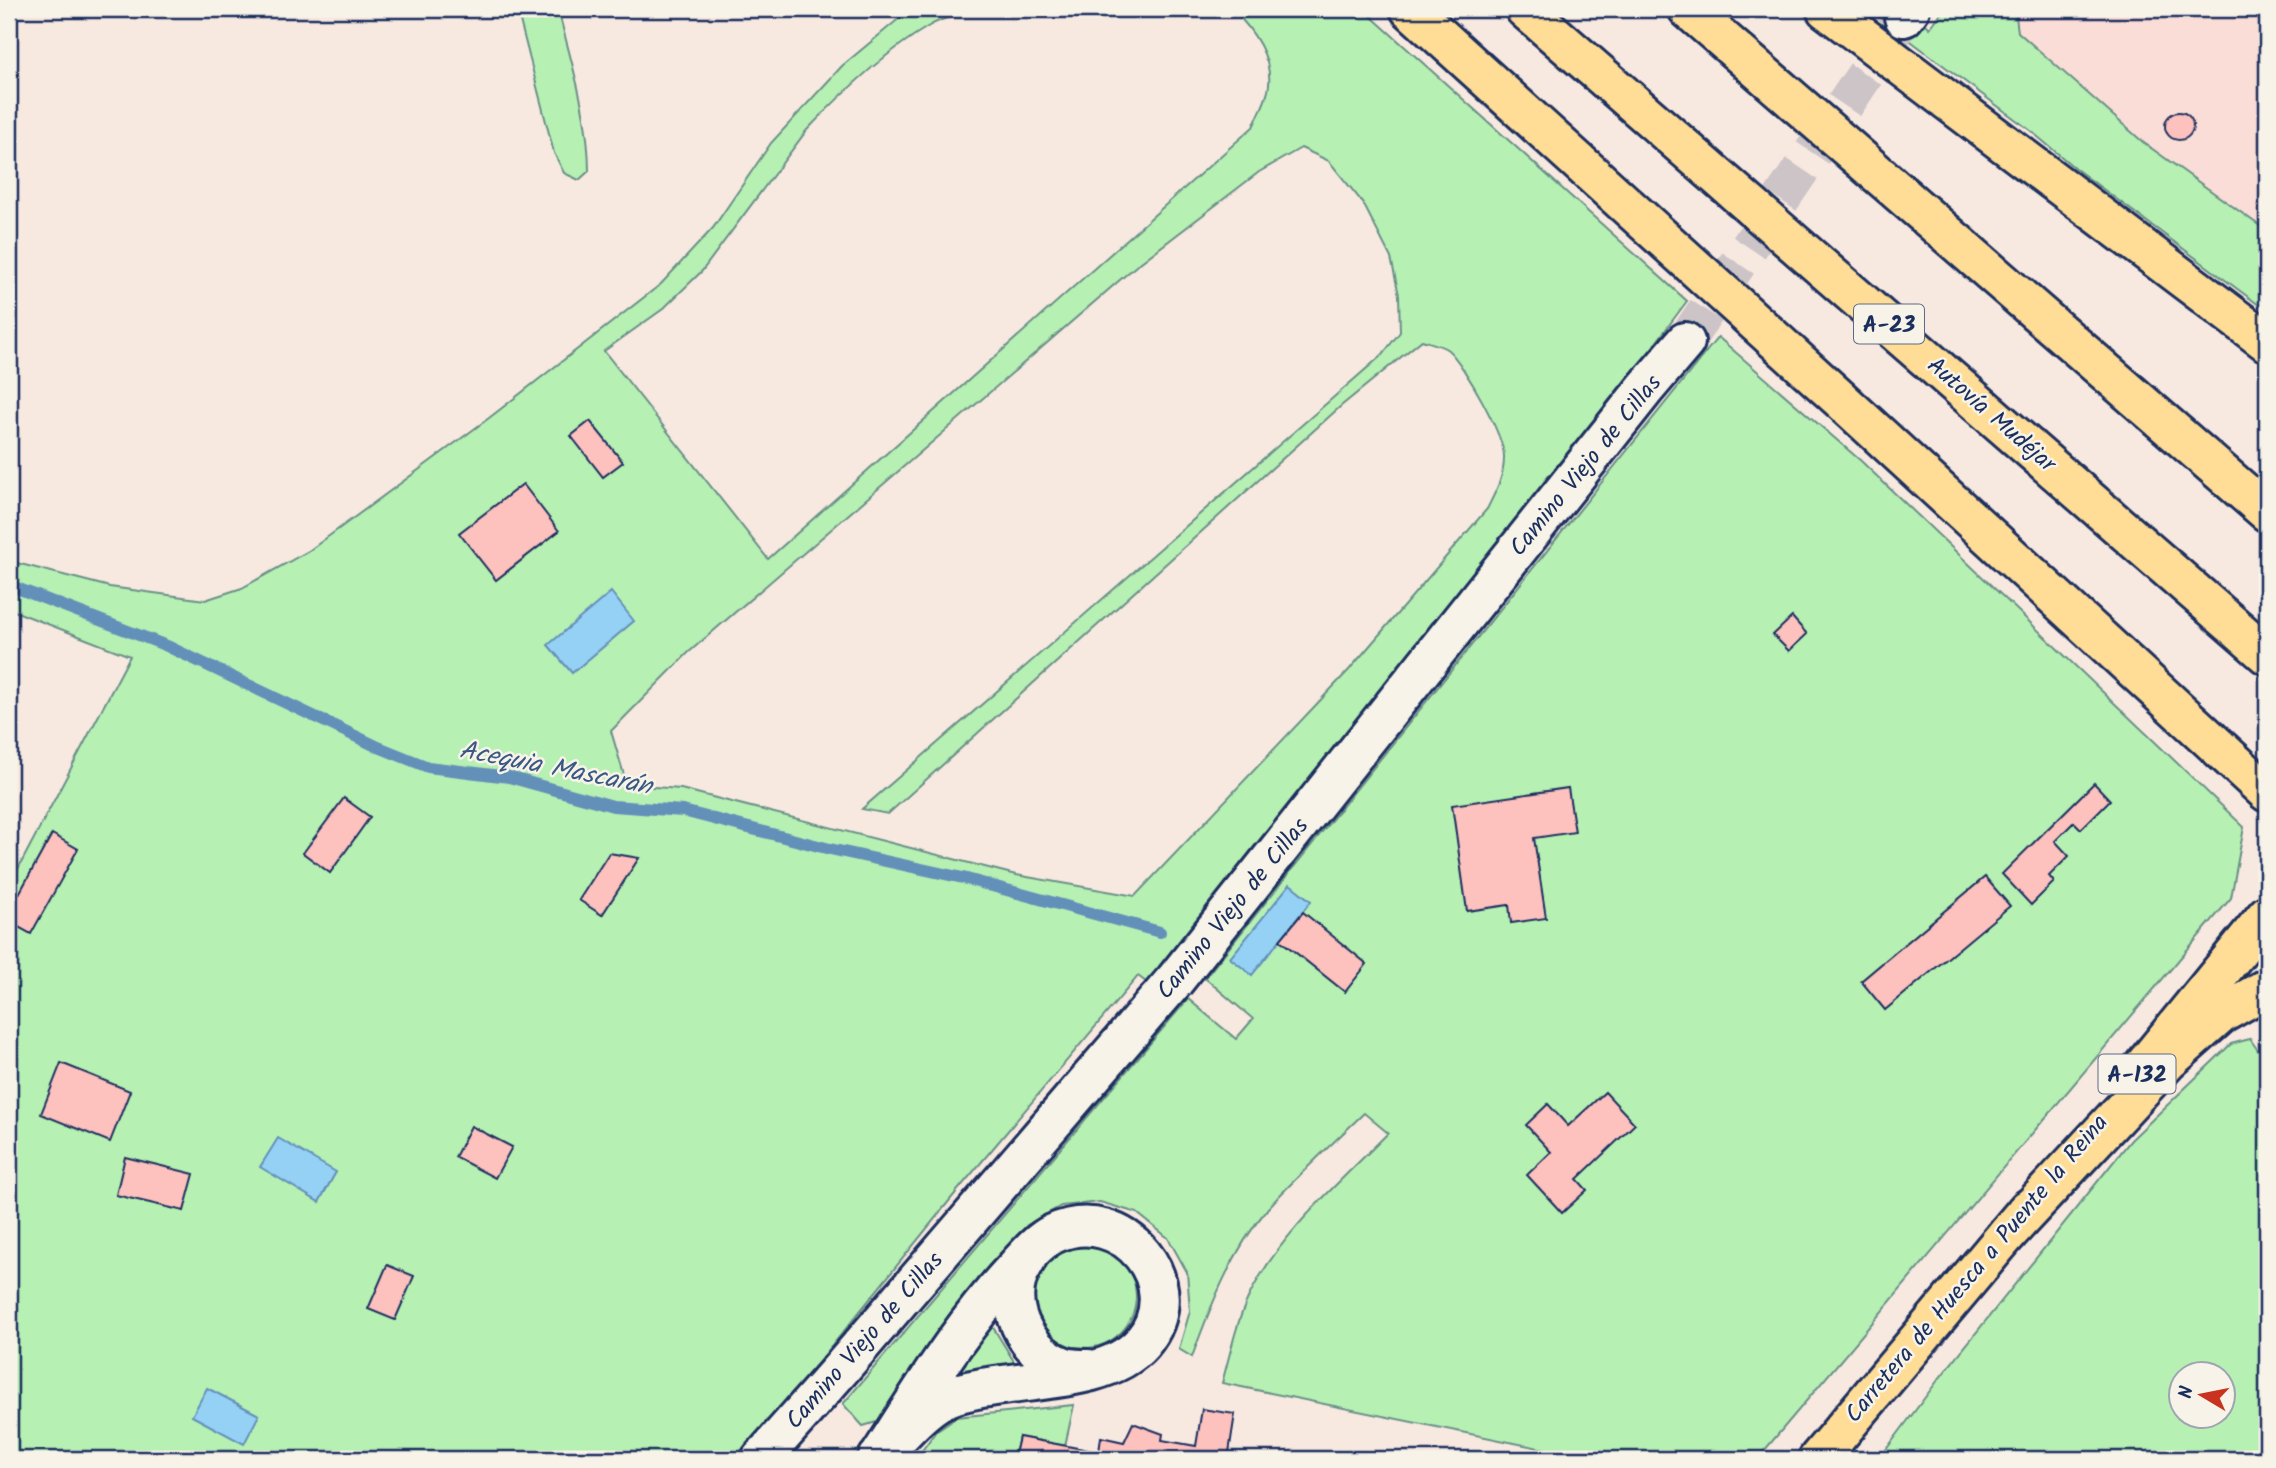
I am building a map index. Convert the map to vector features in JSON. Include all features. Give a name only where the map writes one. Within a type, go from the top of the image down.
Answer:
[{"type":"main road","points":[[1410,9],[2267,792]]},
{"type":"main road","name":"Autovía Mudéjar","points":[[1525,9],[2259,648]]},
{"type":"main road","points":[[1688,9],[2267,512]]},
{"type":"main road","points":[[1826,9],[2267,342]]},
{"type":"main road","name":"Carretera de Huesca a Puente la Reina","points":[[1818,1459],[2007,1234],[2267,915]]},
{"type":"main road","points":[[2007,1234],[2168,1061],[2221,1014],[2267,988]]},
{"type":"street","name":"Camino Viejo de Cillas","points":[[761,1459],[1175,980],[1644,389],[1685,342]]},
{"type":"street","points":[[1079,1226],[1106,1228],[1131,1241],[1149,1263],[1158,1290],[1156,1318],[1142,1343],[1121,1361],[1094,1370],[1037,1381],[963,1391],[942,1399],[878,1459],[958,1336],[987,1298],[1051,1234],[1079,1226]]},
{"type":"street","points":[[1030,1253],[1017,1278],[1014,1306],[1023,1333],[1042,1354],[1058,1363],[1067,1367],[1094,1370]]},
{"type":"shaded area","points":[[2015,9],[2267,9],[2267,231],[2144,143],[2018,32]]},
{"type":"green space","points":[[517,9],[558,9],[586,130],[589,171],[579,180],[564,173],[554,153]]},
{"type":"green space","points":[[918,9],[975,9],[945,18],[913,36],[849,88],[807,130],[702,271],[663,309],[604,351],[768,559],[1253,127],[1268,91],[1268,68],[1254,36],[1232,9],[1363,9],[1687,301],[1573,454],[1150,985],[1138,976],[958,1190],[823,1357],[735,1459],[9,1459],[9,886],[130,656],[9,609],[9,561],[110,587],[205,600],[242,588],[310,550],[489,418],[661,284],[713,228],[771,143],[842,66],[902,16]],"holes":[[[1301,148],[1329,161],[1363,203],[1391,258],[1399,295],[1400,332],[1382,355],[862,809],[888,814],[1341,406],[1422,340],[1445,348],[1473,385],[1503,448],[1502,472],[1487,509],[1349,670],[1135,896],[1016,875],[681,789],[627,785],[611,731],[688,653],[1136,266],[1259,172]]]},
{"type":"green space","points":[[1868,9],[1910,9],[1930,28],[1944,9],[2015,9],[2018,32],[2144,143],[2267,231],[2267,311],[2076,169],[2031,131]]},
{"type":"green space","points":[[1718,337],[1861,461],[2244,827],[2231,898],[1764,1451],[1753,1459],[1593,1459],[1222,1383],[1240,1317],[1262,1273],[1312,1210],[1388,1133],[1364,1113],[1291,1184],[1255,1225],[1233,1260],[1192,1357],[1179,1349],[1190,1311],[1187,1272],[1168,1238],[1137,1213],[1100,1202],[1061,1206],[1027,1225],[989,1266],[880,1421],[863,1426],[843,1404],[1188,999],[1236,1039],[1253,1019],[1205,978]]},
{"type":"green space","points":[[2250,1039],[2267,1063],[2267,1459],[1879,1459],[1938,1380],[2131,1140],[2231,1044]]},
{"type":"green space","points":[[1084,1244],[1104,1248],[1121,1259],[1132,1276],[1136,1296],[1132,1316],[1121,1333],[1104,1344],[1084,1348],[1064,1344],[1047,1333],[1036,1316],[1032,1296],[1036,1276],[1047,1259],[1064,1248]]},
{"type":"green space","points":[[991,1324],[1015,1363],[951,1377]]},
{"type":"green space","points":[[1074,1405],[1065,1446],[1019,1437],[1014,1459],[916,1459],[936,1431],[956,1417]]},
{"type":"water","points":[[611,592],[634,621],[572,673],[548,645]]},
{"type":"water","points":[[1290,884],[1311,901],[1252,975],[1230,958]]},
{"type":"water","points":[[278,1138],[336,1172],[319,1202],[260,1167]]},
{"type":"water","points":[[207,1388],[259,1415],[244,1444],[192,1416]]},
{"type":"building","points":[[2179,112],[2189,116],[2193,126],[2189,136],[2179,140],[2169,136],[2165,126],[2169,116]]},
{"type":"building","points":[[590,421],[623,462],[603,477],[571,436]]},
{"type":"building","points":[[523,484],[559,531],[496,580],[459,533]]},
{"type":"building","points":[[1792,617],[1807,634],[1789,651],[1773,635]]},
{"type":"building","points":[[2094,783],[2110,800],[2081,829],[2074,822],[2055,841],[2069,856],[2049,876],[2054,882],[2031,905],[2002,874]]},
{"type":"building","points":[[1568,788],[1575,832],[1534,838],[1546,918],[1511,923],[1509,905],[1467,911],[1452,805]]},
{"type":"building","points":[[344,798],[370,817],[330,873],[303,853]]},
{"type":"building","points":[[52,834],[78,849],[31,934],[9,922],[9,912]]},
{"type":"building","points":[[609,853],[639,858],[602,915],[579,900]]},
{"type":"building","points":[[1985,877],[2010,906],[1885,1010],[1861,981]]},
{"type":"building","points":[[1303,912],[1367,964],[1345,992],[1280,940]]},
{"type":"building","points":[[61,1063],[130,1091],[110,1142],[41,1114]]},
{"type":"building","points":[[1605,1092],[1635,1124],[1577,1179],[1587,1190],[1562,1213],[1527,1175],[1551,1152],[1526,1125],[1548,1104],[1568,1126]]},
{"type":"building","points":[[471,1126],[512,1147],[495,1178],[455,1157]]},
{"type":"building","points":[[125,1157],[194,1174],[184,1211],[116,1195]]},
{"type":"building","points":[[387,1265],[414,1276],[395,1320],[368,1309]]},
{"type":"building","points":[[1202,1409],[1235,1414],[1228,1459],[1014,1459],[1019,1437],[1099,1452],[1101,1437],[1124,1442],[1133,1423],[1163,1434],[1162,1440],[1196,1446]]},
{"type":"waterway","name":"Acequia Mascarán","points":[[9,585],[167,646],[376,746],[428,767],[509,777],[613,806],[683,811],[830,849],[963,878],[1160,932]]},
{"type":"tunnel","points":[[1685,342],[1904,17]]}]
